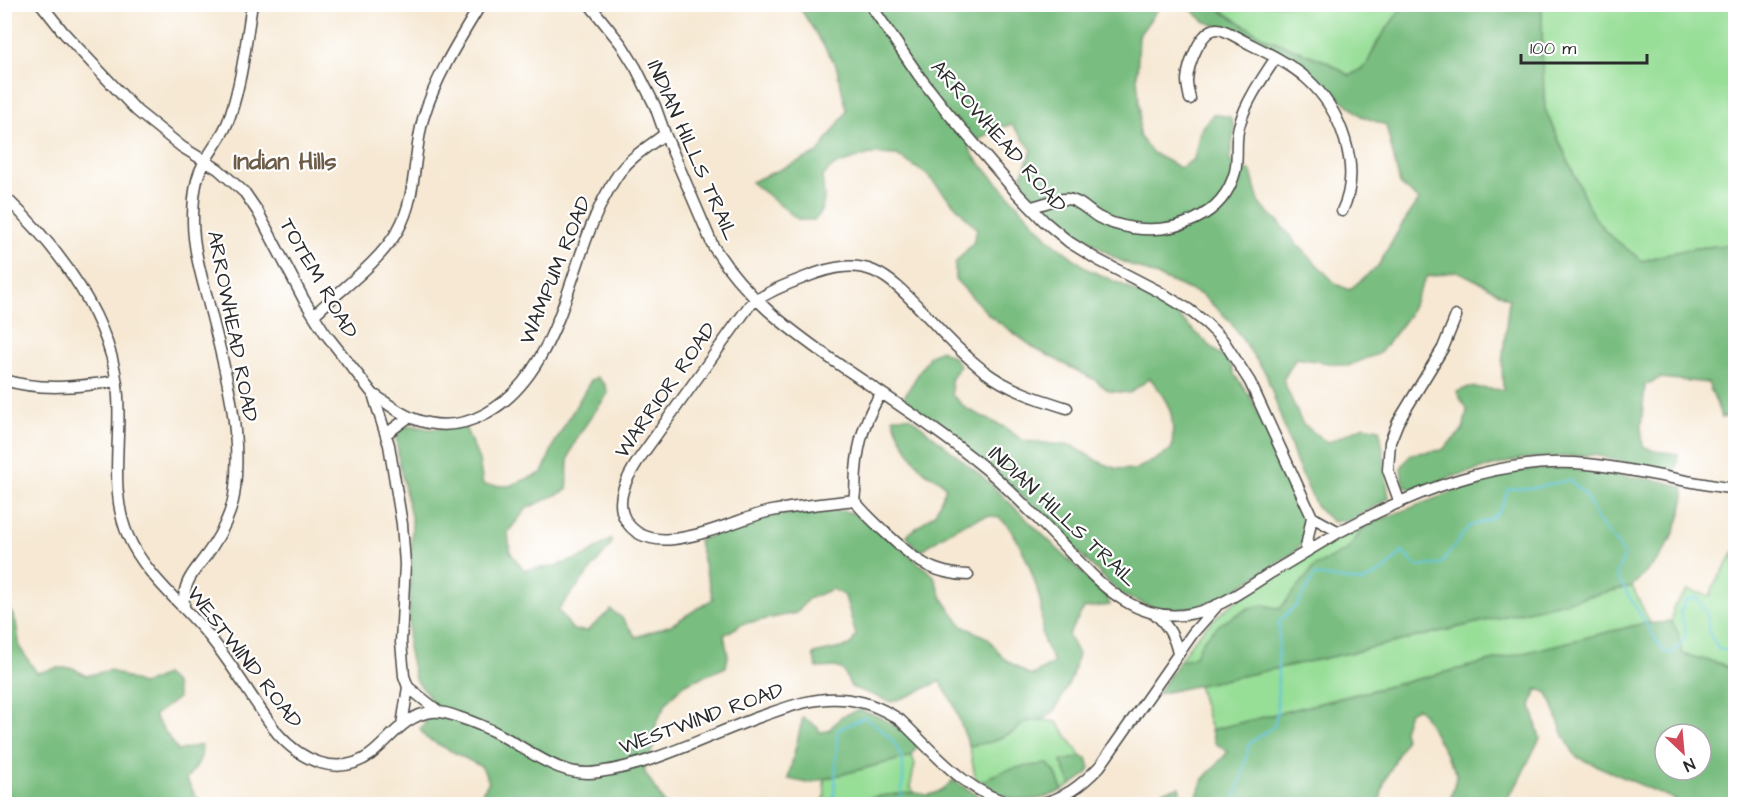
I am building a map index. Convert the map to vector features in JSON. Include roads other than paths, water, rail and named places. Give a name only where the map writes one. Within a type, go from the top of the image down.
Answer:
[{"type":"street","name":"TOTEM ROAD","points":[[41,4],[64,33],[137,111],[182,147],[234,181],[245,193],[258,212],[296,286],[314,315],[373,394],[386,434],[396,478],[402,524],[405,564],[401,657],[408,687],[402,725]]},
{"type":"street","name":"ARROWHEAD ROAD","points":[[184,606],[183,591],[187,581],[210,550],[225,523],[235,491],[237,465],[232,414],[220,351],[200,270],[194,232],[194,199],[200,171],[222,136],[234,102],[252,4]]},
{"type":"street","points":[[314,315],[378,255],[401,224],[407,209],[417,144],[424,118],[444,69],[481,4]]},
{"type":"street","name":"INDIAN HILLS TRAIL","points":[[589,4],[621,44],[636,68],[655,106],[665,135],[713,246],[724,263],[756,301],[807,342],[937,431],[987,470],[1103,585],[1127,602],[1145,611],[1155,614],[1183,615],[1218,605],[1339,532],[1400,502],[1468,477],[1502,469],[1554,463],[1609,467],[1736,489]]},
{"type":"street","name":"ARROWHEAD ROAD","points":[[870,4],[919,76],[948,113],[1049,226],[1098,260],[1188,309],[1214,330],[1231,351],[1250,382],[1312,517]]},
{"type":"street","points":[[1190,99],[1187,87],[1190,68],[1196,52],[1208,33],[1213,30],[1222,30],[1306,78],[1326,100],[1334,115],[1348,155],[1351,176],[1350,193],[1342,211]]},
{"type":"street","points":[[1031,207],[1067,199],[1109,222],[1146,229],[1169,229],[1203,215],[1219,201],[1232,182],[1239,124],[1275,59]]},
{"type":"street","name":"WAMPUM ROAD","points":[[373,394],[409,417],[434,425],[466,423],[490,412],[515,392],[533,369],[551,337],[586,238],[612,184],[635,155],[665,135]]},
{"type":"street","name":"WESTWIND ROAD","points":[[4,196],[60,260],[90,302],[109,343],[118,397],[117,488],[121,514],[136,552],[223,654],[286,744],[308,759],[332,765],[355,762],[370,754],[402,725],[417,716],[438,711],[483,726],[552,765],[570,771],[597,773],[635,764],[792,706],[827,699],[854,700],[888,712],[900,720],[970,786],[987,795],[1014,804]]},
{"type":"street","points":[[756,301],[769,292],[831,268],[853,266],[875,271],[893,281],[958,349],[986,372],[1028,396],[1067,408]]},
{"type":"street","name":"WARRIOR ROAD","points":[[756,301],[749,306],[628,476],[622,498],[626,521],[632,529],[646,536],[675,540],[765,513],[854,500]]},
{"type":"street","points":[[1400,502],[1388,470],[1390,442],[1398,422],[1427,378],[1443,348],[1456,316]]},
{"type":"street","points":[[4,380],[33,386],[54,387],[117,381]]},
{"type":"street","points":[[881,394],[875,402],[862,434],[854,500],[863,511],[919,560],[938,569],[969,574]]},
{"type":"street","points":[[386,434],[409,417]]},
{"type":"street","points":[[1305,552],[1312,517],[1339,532]]},
{"type":"street","points":[[163,586],[174,587],[187,581]]},
{"type":"street","points":[[1036,804],[1048,802],[1069,793],[1100,766],[1193,633],[1218,605]]},
{"type":"street","points":[[1155,614],[1172,633],[1178,654]]},
{"type":"street","points":[[408,687],[438,711]]},
{"type":"waterway","points":[[1233,804],[1249,744],[1274,726],[1277,712],[1279,621],[1297,605],[1315,575],[1362,582],[1385,570],[1402,552],[1418,567],[1441,564],[1469,526],[1491,519],[1496,515],[1508,489],[1533,488],[1570,480],[1585,495],[1598,520],[1625,555],[1616,575],[1662,650],[1671,654],[1684,640],[1685,631],[1680,613],[1685,601],[1696,597],[1707,614],[1709,633],[1719,649],[1736,653]]},
{"type":"waterway","points":[[833,804],[838,730],[865,717],[888,736],[900,754],[903,763],[900,804]]},
{"type":"district","name":"Indian Hills","points":[[285,161]]}]
